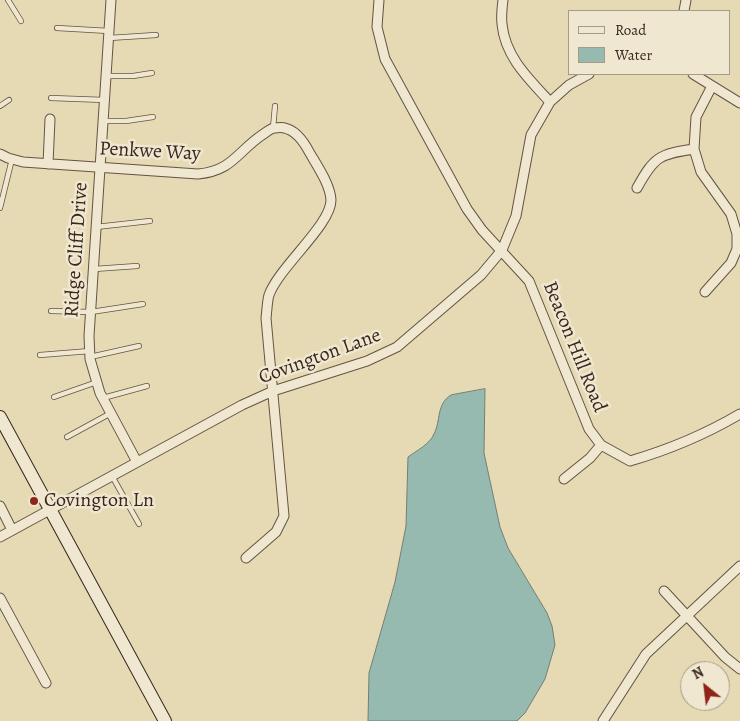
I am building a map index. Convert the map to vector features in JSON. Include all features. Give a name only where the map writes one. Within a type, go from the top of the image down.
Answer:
[{"type":"street","name":"Ridge Cliff Drive","points":[[111,0],[96,227],[90,354],[103,398],[137,462]]},
{"type":"street","name":"Beacon Hill Road","points":[[379,0],[376,27],[385,59],[467,209],[482,230],[529,281],[589,429],[601,445],[630,461],[655,454],[740,414]]},
{"type":"street","points":[[502,0],[502,24],[506,44],[515,64],[550,102]]},
{"type":"street","name":"Covington Lane","points":[[0,536],[242,405],[273,391],[367,361],[397,347],[481,275],[502,250],[516,216],[531,135],[550,102],[569,85],[587,75]]},
{"type":"street","points":[[695,75],[740,103]]},
{"type":"street","points":[[705,292],[731,263],[736,249],[738,234],[731,214],[702,172],[694,149],[696,117],[712,86]]},
{"type":"street","points":[[48,164],[50,119]]},
{"type":"street","points":[[246,558],[276,532],[284,516],[266,318],[268,296],[278,278],[326,218],[331,201],[328,187],[302,139],[287,128],[273,128]]},
{"type":"street","name":"Penkwe Way","points":[[0,154],[24,162],[198,174],[212,172],[232,163],[254,141],[273,128]]},
{"type":"street","points":[[637,188],[648,168],[658,158],[670,152],[694,149]]},
{"type":"street","points":[[0,417],[165,721]]},
{"type":"street","points":[[564,478],[590,458],[601,445]]},
{"type":"street","points":[[0,506],[12,530]]},
{"type":"street","points":[[603,721],[646,654],[740,566]]},
{"type":"street","points":[[664,591],[725,658],[740,669]]},
{"type":"street","points":[[0,598],[46,683]]},
{"type":"lane","points":[[8,0],[21,21]]},
{"type":"lane","points":[[57,28],[109,34],[156,35]]},
{"type":"lane","points":[[106,76],[132,76],[152,73]]},
{"type":"lane","points":[[51,98],[105,100]]},
{"type":"lane","points":[[0,106],[8,100]]},
{"type":"lane","points":[[273,128],[275,106]]},
{"type":"lane","points":[[103,121],[126,121],[153,117]]},
{"type":"lane","points":[[0,208],[12,159]]},
{"type":"lane","points":[[96,227],[150,221]]},
{"type":"lane","points":[[94,269],[137,266]]},
{"type":"lane","points":[[51,311],[91,312],[143,304]]},
{"type":"lane","points":[[40,355],[90,354],[139,346]]},
{"type":"lane","points":[[54,396],[97,382]]},
{"type":"lane","points":[[103,398],[147,386]]},
{"type":"lane","points":[[66,437],[111,413]]},
{"type":"lane","points":[[112,476],[139,524]]},
{"type":"water","points":[[485,389],[484,453],[500,527],[508,548],[547,613],[552,626],[555,645],[545,679],[525,713],[517,721],[368,721],[369,673],[395,582],[406,526],[408,457],[432,438],[441,408],[446,399],[451,395]]},
{"type":"place","name":"Covington Ln","points":[[34,501]]}]
